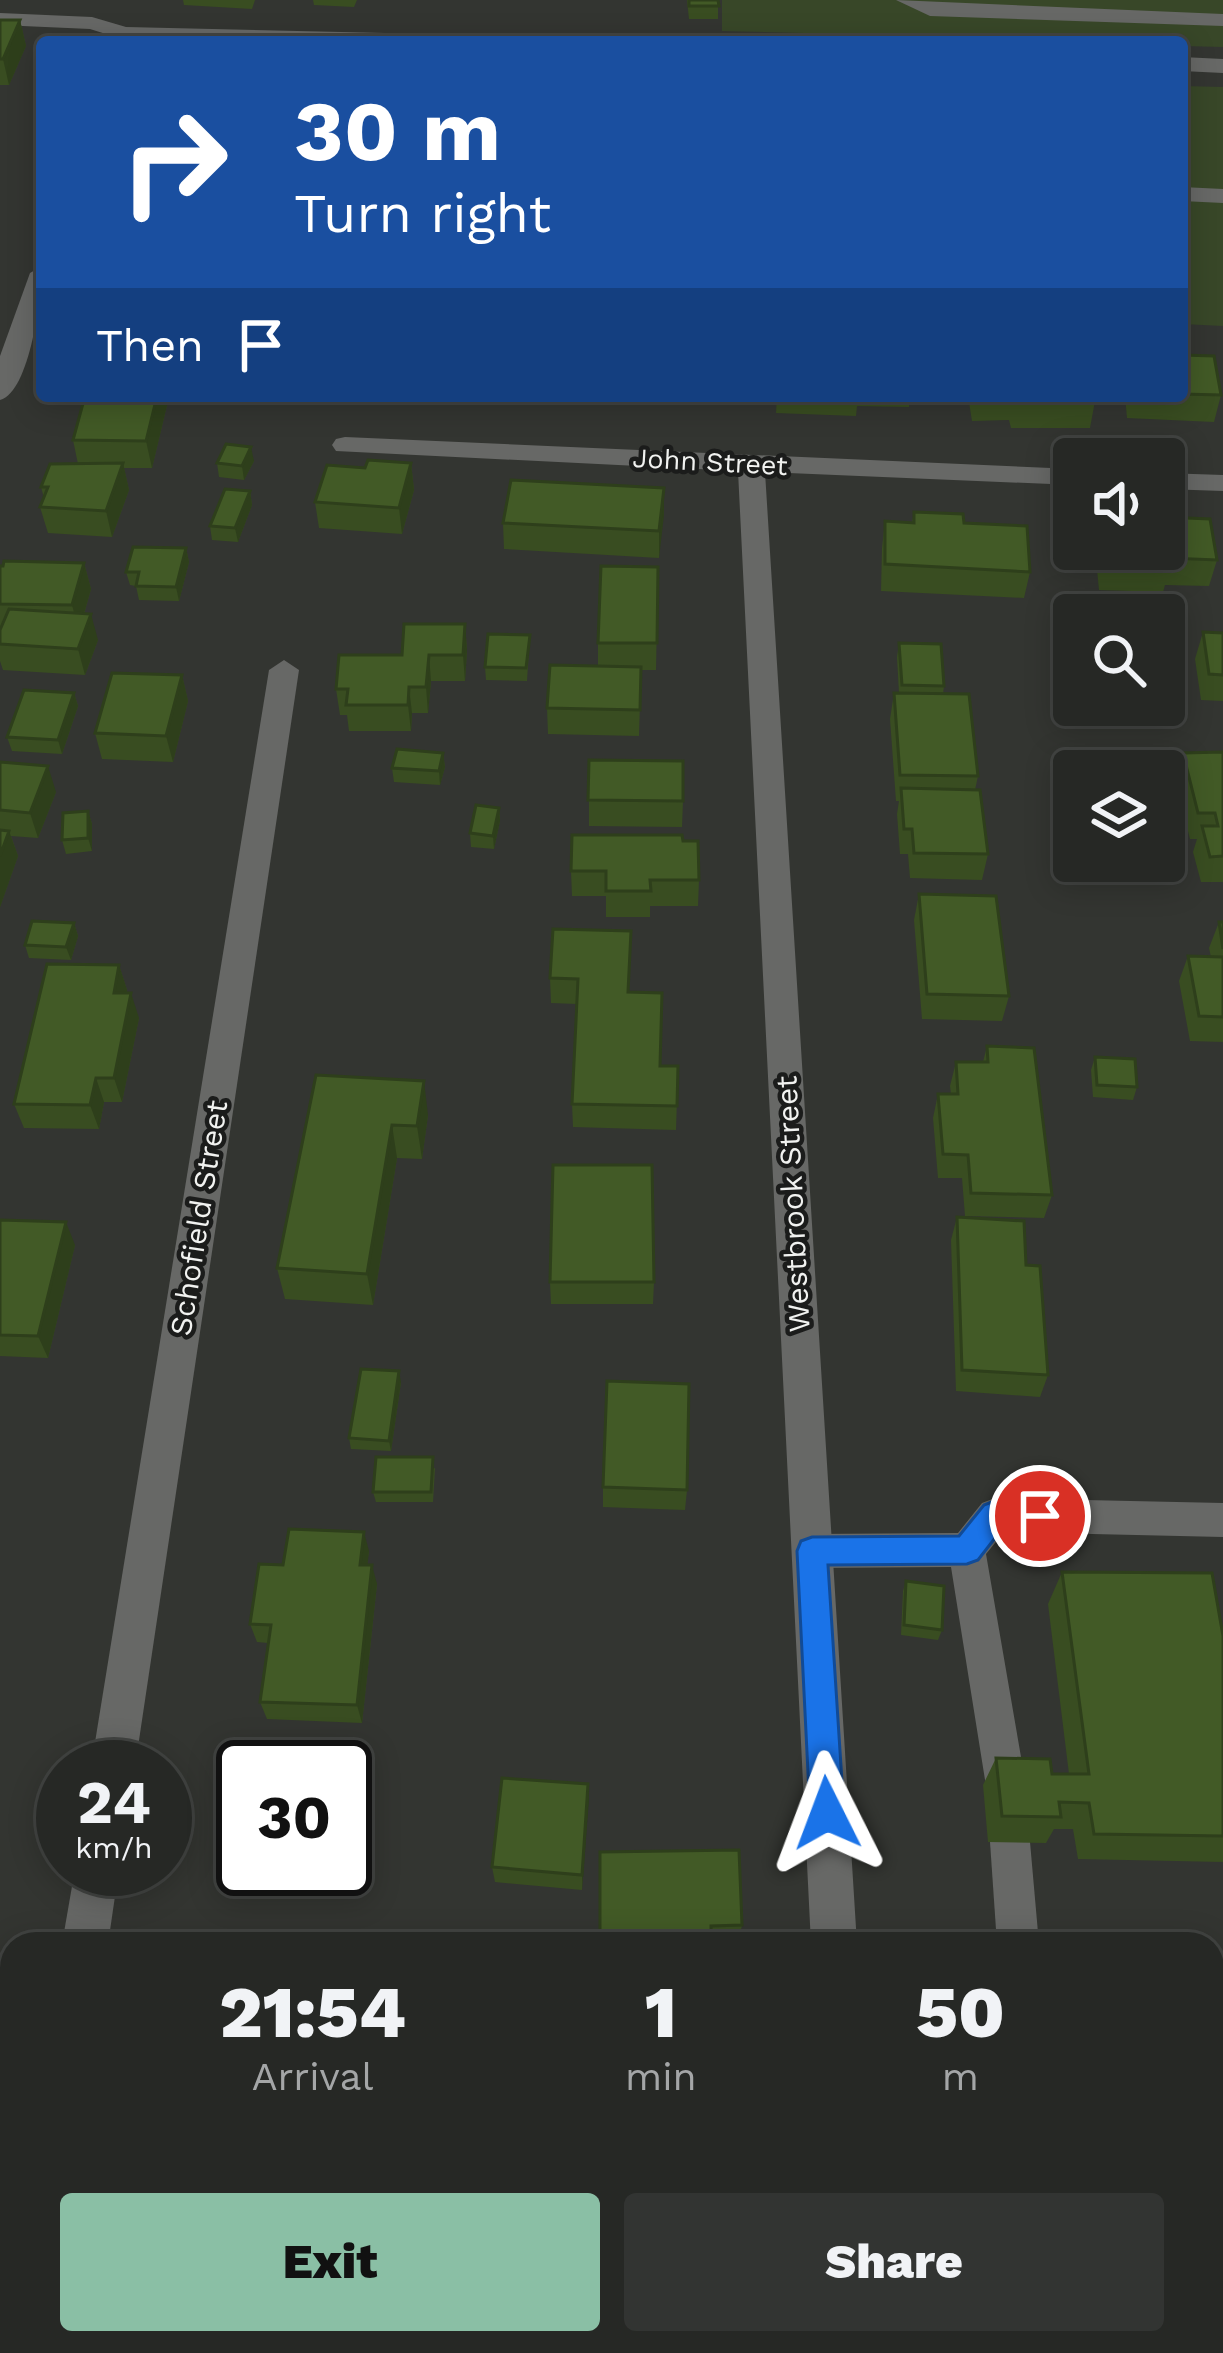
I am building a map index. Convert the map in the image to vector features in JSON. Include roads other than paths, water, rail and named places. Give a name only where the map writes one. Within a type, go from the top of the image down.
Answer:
[{"type":"street","points":[[0,19],[92,23],[125,30],[298,36]]},
{"type":"street","points":[[1188,64],[1223,66]]},
{"type":"street","points":[[0,392],[36,290]]},
{"type":"street","name":"John Street","points":[[345,445],[1053,476]]},
{"type":"street","name":"Westbrook Street","points":[[751,464],[833,1932]]},
{"type":"street","points":[[1185,482],[1223,483]]},
{"type":"street","name":"Schofield Street","points":[[117,1740],[284,670]]},
{"type":"street","points":[[87,1932],[93,1896]]},
{"type":"lane","points":[[906,0],[910,6],[930,10],[1223,20]]},
{"type":"lane","points":[[1188,194],[1223,196]]},
{"type":"lane","points":[[1006,1786],[967,1550],[994,1515],[1223,1520]]},
{"type":"lane","points":[[812,1551],[967,1550]]},
{"type":"lane","points":[[1010,1843],[1017,1932]]}]
